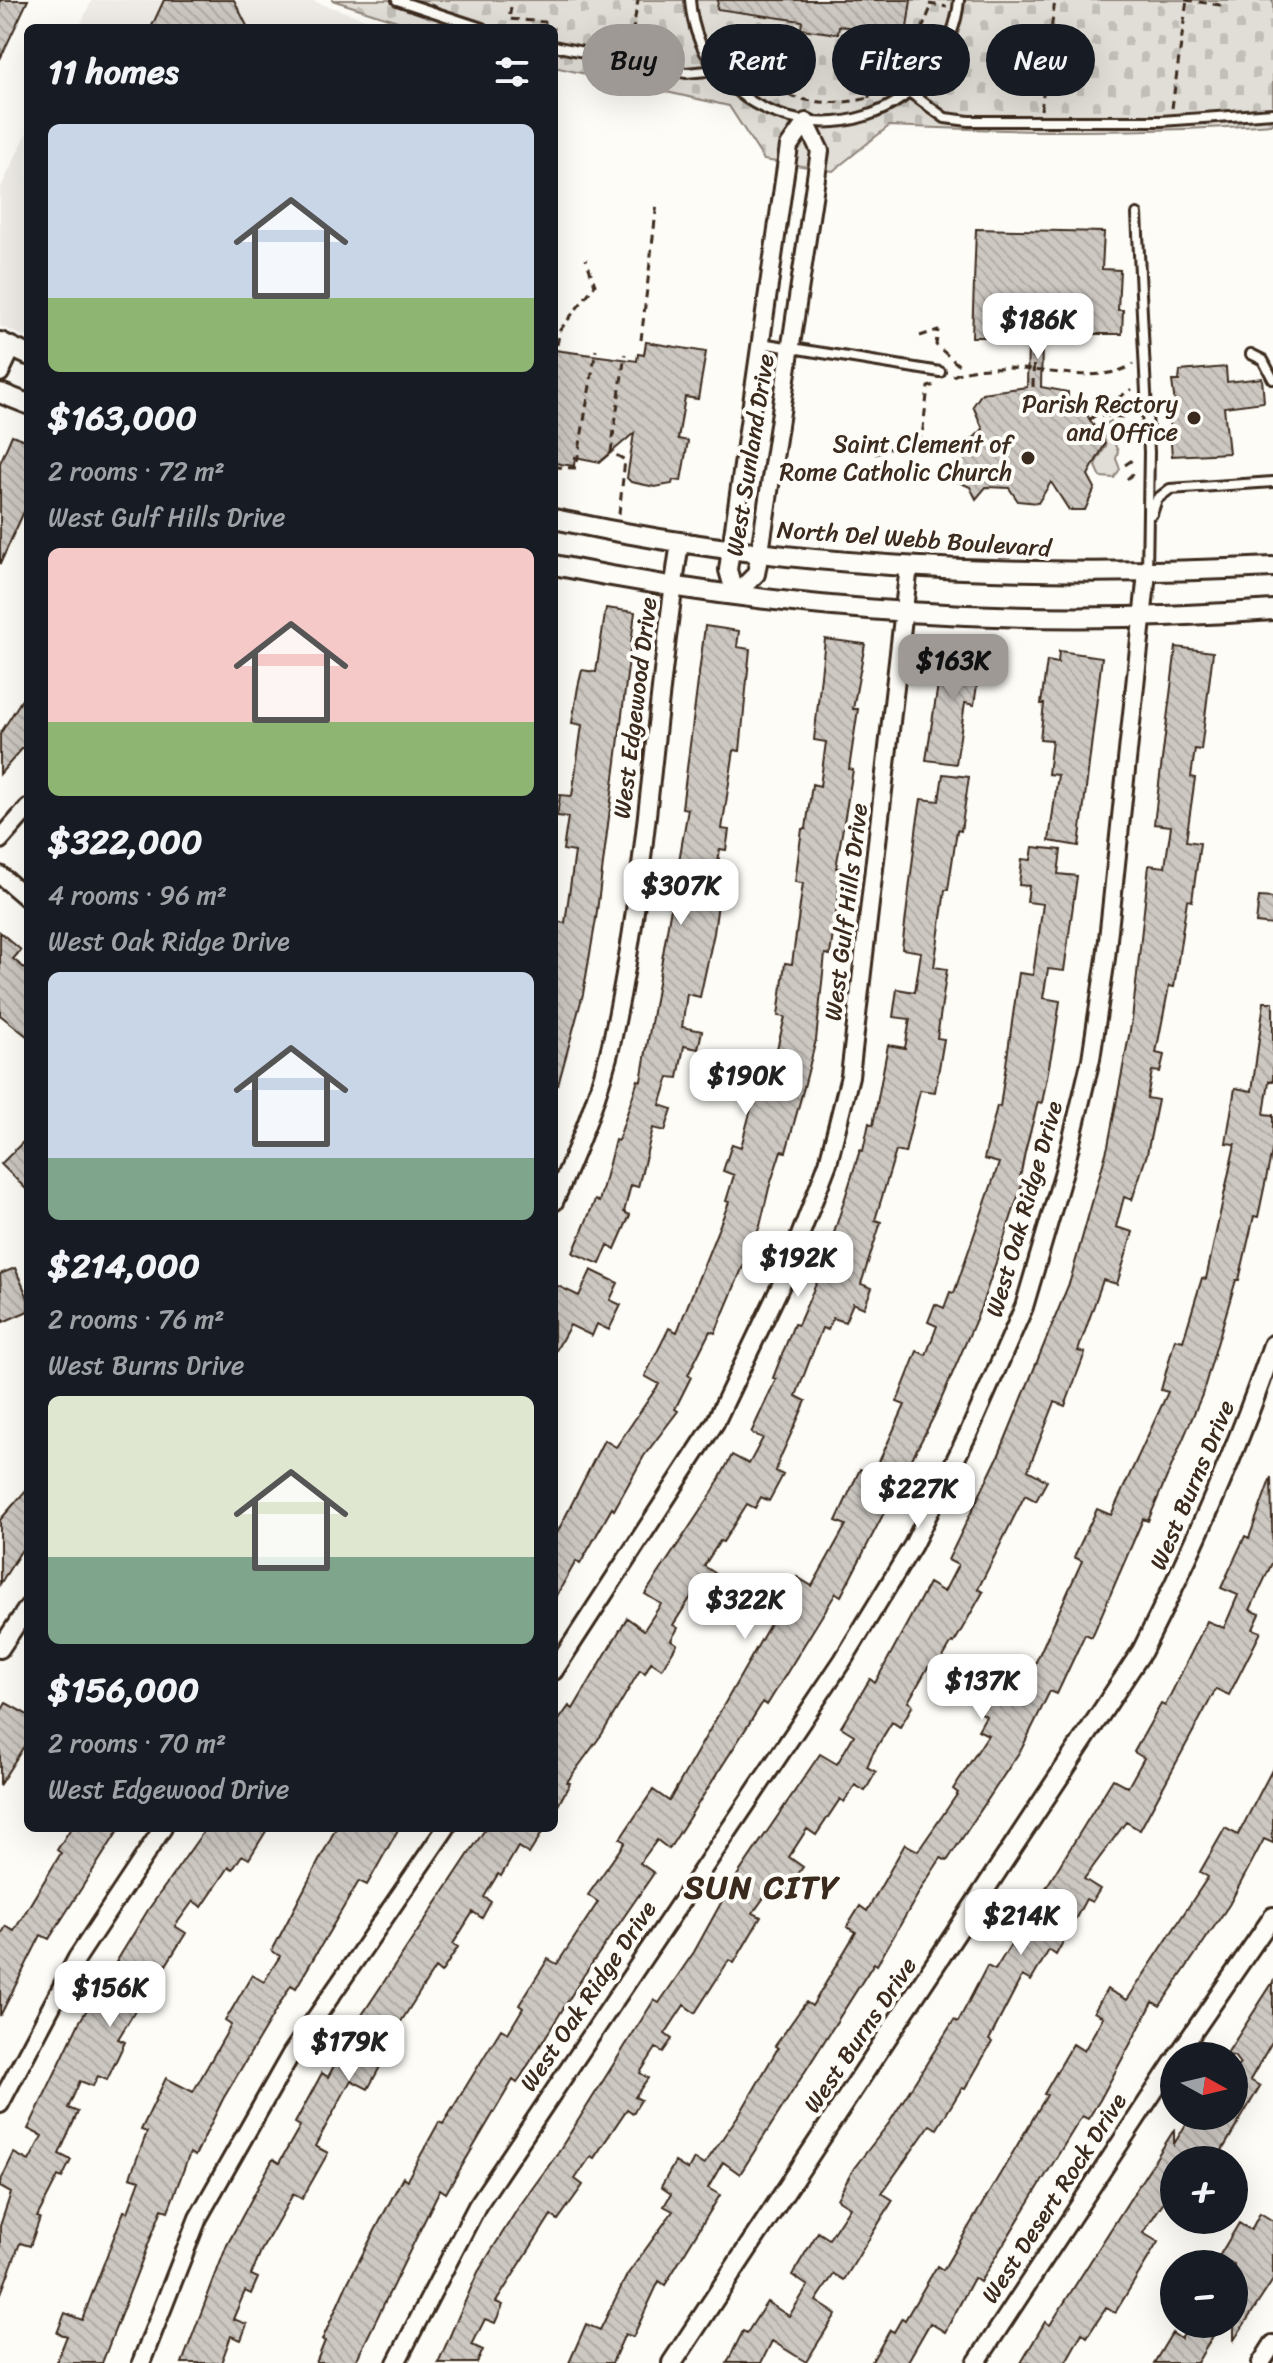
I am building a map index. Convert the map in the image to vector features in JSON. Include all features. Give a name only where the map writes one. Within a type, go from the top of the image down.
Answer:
[{"type":"street","name":"West Sunland Drive","points":[[806,122],[820,151],[760,552],[756,574],[735,595],[728,570],[789,146],[806,122]]},
{"type":"street","points":[[0,373],[13,348]]},
{"type":"street","points":[[0,393],[24,402]]},
{"type":"street","name":"North Del Webb Boulevard","points":[[558,520],[680,543],[909,566],[1018,572],[1147,573],[1273,567]]},
{"type":"street","name":"West Edgewood Drive","points":[[558,1193],[572,1162],[612,1038],[638,888],[680,543]]},
{"type":"street","points":[[558,566],[735,595],[906,612],[1144,616],[1273,610]]},
{"type":"street","name":"West Gulf Hills Drive","points":[[558,1665],[715,1423],[781,1285],[828,1163],[850,1076],[909,566]]},
{"type":"street","name":"West Oak Ridge Drive","points":[[396,2363],[477,2206],[843,1660],[913,1545],[1024,1307],[1064,1171],[1091,1059],[1106,958],[1147,573]]},
{"type":"street","points":[[0,840],[24,813]]},
{"type":"street","points":[[0,875],[24,896]]},
{"type":"street","name":"West Burns Drive","points":[[672,2363],[1142,1651],[1197,1539],[1242,1437],[1273,1345]]},
{"type":"street","points":[[0,1649],[24,1613]]},
{"type":"street","points":[[0,2104],[77,1958],[160,1832]]},
{"type":"street","points":[[141,2363],[198,2218],[291,2054],[443,1832]]},
{"type":"street","name":"West Desert Rock Drive","points":[[1187,2042],[1273,1916]]},
{"type":"street","name":"West Desert Rock Drive","points":[[976,2363],[1160,2082]]},
{"type":"street","points":[[1261,2363],[1273,2344]]},
{"type":"lane","points":[[397,0],[470,24]]},
{"type":"lane","points":[[690,0],[701,42]]},
{"type":"lane","points":[[954,24],[959,0]]},
{"type":"lane","points":[[558,47],[582,52]]},
{"type":"lane","points":[[746,96],[753,103],[806,122],[831,123],[883,110],[908,96]]},
{"type":"lane","points":[[915,96],[945,118],[1170,120],[1273,113]]},
{"type":"lane","points":[[1137,214],[1149,522],[1147,573]]},
{"type":"lane","points":[[761,343],[944,375]]},
{"type":"lane","points":[[1251,354],[1263,360],[1273,379]]},
{"type":"lane","points":[[1149,522],[1157,499],[1170,489],[1273,482]]},
{"type":"path","points":[[634,24],[638,0]]},
{"type":"path","points":[[1040,121],[1055,0]]},
{"type":"path","points":[[1170,120],[1186,0],[1220,5],[1221,0]]},
{"type":"path","points":[[790,96],[810,102],[841,103],[869,98],[878,82],[915,46],[932,5]]},
{"type":"path","points":[[511,7],[509,19],[545,24]]},
{"type":"path","points":[[641,340],[657,203]]},
{"type":"path","points":[[558,340],[560,330],[595,285],[586,259]]},
{"type":"path","points":[[920,336],[938,330],[936,345],[962,368]]},
{"type":"path","points":[[1033,387],[1034,344]]},
{"type":"path","points":[[558,468],[576,468],[596,350]]},
{"type":"path","points":[[619,514],[625,460],[611,452],[625,354]]},
{"type":"path","points":[[944,375],[970,370],[1116,374],[1132,364]]},
{"type":"path","points":[[875,454],[922,437],[928,387],[939,383]]},
{"type":"path","points":[[1118,398],[1138,385]]},
{"type":"path","points":[[1089,420],[1096,415],[1124,417]]},
{"type":"path","points":[[1123,443],[1143,431]]},
{"type":"shaded area","points":[[92,0],[310,0],[380,24],[81,24]]},
{"type":"shaded area","points":[[24,139],[24,336],[0,326],[0,189]]},
{"type":"green space","points":[[332,0],[1273,0],[1273,124],[1081,131],[889,126],[833,171],[764,160],[729,106],[684,96],[685,24],[582,24],[582,73],[558,68],[558,24],[407,24]]},
{"type":"green space","points":[[1111,421],[1117,435],[1112,439],[1118,451],[1116,459],[1120,469],[1114,478],[1101,477],[1095,464],[1106,446],[1101,427]]},
{"type":"building","points":[[0,0],[28,0],[0,59]]},
{"type":"building","points":[[164,0],[234,0],[246,24],[153,24]]},
{"type":"building","points":[[718,0],[911,0],[908,24],[832,24],[832,33],[816,31],[816,24],[802,24],[802,21],[717,9]]},
{"type":"building","points":[[976,229],[1104,232],[1102,269],[1120,270],[1118,310],[1123,310],[1122,334],[1066,334],[1066,338],[1055,338],[1056,344],[1042,344],[1041,387],[1068,392],[1068,401],[1079,402],[1105,444],[1088,475],[1095,488],[1085,510],[1069,510],[1051,482],[1038,503],[1018,501],[1009,488],[986,487],[976,499],[970,487],[956,481],[960,451],[983,429],[973,406],[982,393],[1027,387],[1028,343],[1015,343],[1016,337],[972,337]]},
{"type":"building","points":[[646,342],[706,352],[698,399],[685,397],[678,439],[688,441],[681,481],[673,480],[672,484],[655,487],[631,482],[627,478],[634,433],[600,462],[575,457],[574,466],[558,464],[558,351],[637,361],[638,354],[644,355]]},
{"type":"building","name":"Parish Rectory and Office","points":[[1226,367],[1227,382],[1262,378],[1264,402],[1224,407],[1229,453],[1172,456],[1168,405],[1175,404],[1172,381],[1179,381],[1180,371]]},
{"type":"building","points":[[12,435],[24,440],[24,512],[0,564],[0,463]]},
{"type":"building","points":[[606,608],[635,612],[596,919],[583,994],[558,1085],[558,922],[565,923],[575,852],[563,850],[568,817],[558,816],[558,809],[560,795],[572,796],[582,725],[572,723],[582,670],[596,672]]},
{"type":"building","points":[[705,626],[739,631],[737,647],[750,649],[740,751],[734,750],[722,829],[729,830],[726,850],[720,849],[713,896],[719,896],[714,933],[700,997],[687,994],[682,1027],[702,1031],[698,1049],[684,1046],[678,1078],[669,1077],[660,1105],[672,1109],[665,1131],[653,1128],[638,1187],[631,1185],[624,1212],[630,1215],[615,1249],[608,1245],[600,1264],[573,1253],[595,1200],[599,1202],[615,1140],[618,1141],[638,1080],[641,1081],[688,809],[682,808]]},
{"type":"building","points":[[825,639],[865,644],[853,709],[858,709],[849,769],[853,770],[836,868],[840,868],[838,899],[830,955],[825,954],[816,1040],[786,1152],[781,1151],[760,1226],[715,1333],[710,1331],[688,1375],[691,1377],[675,1409],[678,1411],[644,1456],[614,1510],[612,1508],[580,1564],[576,1561],[558,1593],[558,1531],[604,1440],[616,1447],[659,1384],[645,1376],[669,1328],[677,1332],[729,1202],[726,1201],[734,1175],[723,1171],[732,1144],[741,1147],[757,1086],[767,1088],[785,1017],[778,1016],[785,963],[792,964],[803,883],[795,882],[802,829],[806,829],[812,784],[820,786],[826,742],[814,740]]},
{"type":"building","points":[[944,647],[982,652],[974,705],[965,703],[956,764],[926,760]]},
{"type":"building","points":[[1176,647],[1213,652],[1201,750],[1195,749],[1191,777],[1195,778],[1186,841],[1200,843],[1192,901],[1187,900],[1174,987],[1169,986],[1156,1053],[1164,1055],[1160,1072],[1152,1071],[1147,1098],[1158,1100],[1147,1154],[1132,1200],[1124,1197],[1116,1227],[1133,1232],[1117,1284],[1103,1280],[1078,1351],[1085,1353],[1065,1406],[1055,1402],[1028,1470],[1047,1481],[1036,1501],[1025,1495],[978,1589],[983,1592],[954,1643],[935,1671],[928,1667],[908,1702],[913,1705],[900,1727],[892,1722],[872,1755],[867,1767],[876,1772],[865,1791],[855,1785],[844,1802],[840,1799],[816,1835],[807,1829],[789,1857],[803,1867],[782,1896],[771,1888],[753,1913],[761,1917],[734,1963],[729,1960],[695,2013],[684,2005],[665,2034],[672,2039],[663,2052],[656,2048],[640,2073],[648,2078],[635,2097],[641,2100],[633,2113],[627,2109],[594,2158],[591,2156],[575,2179],[583,2185],[558,2220],[551,2215],[496,2302],[503,2305],[495,2323],[485,2319],[472,2345],[483,2350],[477,2363],[438,2363],[478,2272],[518,2208],[555,2157],[654,2000],[659,2003],[694,1952],[732,1883],[820,1754],[837,1764],[854,1735],[841,1727],[870,1679],[875,1683],[929,1583],[944,1592],[958,1565],[948,1560],[998,1457],[1070,1281],[1108,1146],[1132,1020],[1149,865],[1165,867],[1171,826],[1154,824]]},
{"type":"building","points":[[1059,651],[1102,657],[1079,846],[1049,841],[1058,775],[1048,774],[1052,740],[1040,739],[1044,704],[1041,704],[1047,661],[1058,663]]},
{"type":"building","points":[[24,696],[24,747],[0,774],[0,734]]},
{"type":"building","points":[[943,774],[969,777],[961,831],[957,830],[948,890],[945,890],[934,967],[947,969],[937,1038],[944,1039],[935,1092],[920,1090],[905,1153],[896,1151],[875,1220],[881,1222],[861,1284],[872,1288],[864,1308],[853,1303],[845,1322],[833,1318],[828,1330],[822,1328],[796,1396],[806,1401],[780,1458],[776,1471],[783,1475],[769,1501],[761,1497],[755,1508],[747,1504],[723,1542],[720,1541],[704,1566],[718,1575],[705,1595],[696,1589],[673,1625],[678,1628],[671,1640],[677,1644],[662,1669],[651,1662],[645,1673],[640,1670],[602,1734],[567,1782],[570,1783],[558,1806],[558,1721],[569,1706],[573,1709],[627,1618],[644,1630],[661,1604],[645,1594],[712,1493],[732,1455],[749,1464],[763,1438],[751,1433],[776,1379],[773,1378],[794,1324],[798,1325],[823,1268],[860,1150],[863,1151],[869,1123],[873,1125],[888,1045],[905,1048],[910,1019],[893,1017],[897,989],[915,992],[921,952],[902,949],[917,824],[921,799],[939,801]]},
{"type":"building","points":[[1033,847],[1061,850],[1058,874],[1077,876],[1064,971],[1048,969],[1043,998],[1060,1001],[1055,1035],[1042,1103],[1038,1102],[1025,1152],[1020,1178],[1024,1179],[980,1310],[934,1416],[841,1596],[836,1593],[767,1705],[763,1702],[669,1849],[657,1840],[640,1863],[654,1873],[584,1975],[517,2083],[513,2080],[446,2193],[440,2189],[358,2357],[353,2363],[316,2363],[325,2341],[322,2340],[348,2282],[403,2177],[407,2180],[439,2122],[443,2124],[501,2029],[508,2033],[523,2008],[519,2005],[548,1959],[557,1964],[598,1902],[588,1895],[625,1842],[620,1839],[653,1790],[669,1801],[797,1577],[812,1586],[846,1525],[836,1521],[860,1469],[873,1475],[905,1405],[897,1402],[917,1351],[926,1355],[937,1326],[928,1322],[935,1304],[944,1308],[950,1292],[954,1293],[999,1163],[984,1159],[997,1106],[1000,1107],[1019,973],[1033,975],[1043,904],[1027,902],[1029,886],[1019,885],[1022,859],[1031,860]]},
{"type":"building","points":[[1259,897],[1273,898],[1273,925],[1256,923]]},
{"type":"building","points":[[0,932],[21,950],[13,959],[24,968],[24,1034],[0,1015]]},
{"type":"building","points":[[1264,1002],[1273,1002],[1273,1081],[1269,1081],[1264,1114],[1273,1115],[1273,1146],[1258,1217],[1254,1216],[1239,1280],[1236,1280],[1202,1395],[1148,1521],[1143,1519],[1092,1637],[1085,1634],[1057,1694],[1050,1691],[1022,1748],[947,1861],[941,1858],[877,1965],[874,1963],[740,2174],[723,2162],[708,2188],[720,2195],[665,2285],[659,2281],[633,2337],[625,2334],[612,2363],[569,2363],[586,2324],[600,2330],[627,2275],[673,2211],[664,2206],[671,2194],[661,2187],[675,2162],[688,2170],[694,2159],[704,2165],[742,2110],[778,2048],[775,2046],[806,2002],[812,2006],[856,1932],[847,1927],[860,1906],[867,1911],[905,1844],[918,1851],[958,1793],[953,1789],[988,1735],[978,1730],[986,1716],[977,1710],[989,1687],[1002,1694],[1009,1680],[1024,1688],[1082,1561],[1074,1557],[1097,1509],[1111,1515],[1168,1392],[1161,1390],[1175,1339],[1183,1341],[1202,1278],[1206,1279],[1235,1144],[1226,1143],[1235,1088],[1252,1091]]},
{"type":"building","points":[[24,1141],[24,1187],[1,1164]]},
{"type":"building","points":[[15,1268],[24,1289],[24,1313],[3,1322],[0,1274]]},
{"type":"building","points":[[591,1270],[618,1283],[610,1300],[621,1305],[609,1330],[597,1324],[592,1336],[570,1325],[558,1347],[558,1286],[579,1296]]},
{"type":"building","points":[[1271,1477],[1273,1561],[1250,1610],[1260,1614],[1253,1629],[1261,1632],[1229,1695],[1216,1689],[1140,1830],[1126,1822],[1084,1879],[1100,1889],[1092,1902],[1086,1899],[1056,1955],[1049,1950],[1031,1981],[1022,1976],[989,2040],[992,2042],[965,2089],[962,2088],[937,2129],[930,2125],[882,2193],[893,2200],[844,2280],[834,2274],[816,2301],[836,2314],[806,2362],[772,2341],[761,2363],[727,2363],[743,2331],[747,2333],[767,2302],[789,2316],[808,2286],[792,2275],[818,2232],[829,2239],[850,2207],[837,2199],[854,2168],[889,2123],[954,2020],[958,2022],[987,1966],[995,1970],[1113,1779],[1128,1787],[1144,1758],[1134,1752],[1161,1704],[1165,1706],[1207,1621],[1224,1628],[1238,1595],[1221,1588],[1245,1536],[1249,1538]]},
{"type":"building","points":[[24,1493],[24,1546],[0,1584],[0,1520]]},
{"type":"building","points":[[6,1703],[24,1713],[24,1746],[0,1784],[0,1713]]},
{"type":"building","points":[[1273,1768],[1273,1843],[1264,1839],[1229,1905],[1160,2006],[1153,2002],[1100,2100],[1088,2119],[1082,2116],[980,2282],[974,2278],[945,2332],[930,2323],[907,2363],[871,2363],[890,2330],[894,2332],[902,2318],[905,2320],[937,2266],[943,2270],[1047,2095],[1044,2094],[1073,2044],[1084,2051],[1103,2017],[1094,2012],[1107,1989],[1127,2000],[1208,1877],[1200,1872],[1225,1828],[1238,1835]]},
{"type":"building","points":[[68,1832],[117,1832],[49,1939],[41,1935],[0,2016],[0,1937],[6,1926],[14,1931],[61,1853],[57,1850]]},
{"type":"building","points":[[203,1832],[266,1832],[249,1859],[242,1855],[233,1869],[229,1867],[202,1907],[193,1901],[175,1926],[186,1933],[166,1965],[158,1960],[132,1996],[141,2001],[118,2039],[125,2042],[107,2080],[98,2076],[93,2086],[80,2081],[68,2108],[78,2112],[59,2154],[71,2160],[62,2178],[58,2176],[37,2217],[40,2218],[30,2246],[20,2243],[0,2296],[0,2226],[11,2193],[0,2187],[0,2182],[14,2153],[29,2161],[42,2136],[28,2129],[80,2021],[148,1910]]},
{"type":"building","points":[[334,1832],[397,1832],[367,1885],[359,1881],[296,1988],[291,1985],[223,2099],[195,2156],[190,2153],[168,2211],[162,2209],[102,2363],[56,2363],[67,2336],[57,2333],[65,2313],[82,2320],[124,2211],[128,2212],[140,2180],[130,2177],[147,2132],[141,2130],[166,2078],[193,2092],[231,2025],[225,2021],[252,1975],[264,1982],[280,1956],[272,1951]]},
{"type":"building","points":[[483,1832],[543,1832],[529,1854],[518,1847],[501,1876],[498,1874],[484,1897],[491,1902],[482,1918],[473,1912],[453,1944],[458,1947],[441,1973],[435,1968],[390,2039],[394,2041],[368,2089],[351,2080],[315,2146],[328,2153],[302,2199],[293,2194],[261,2251],[251,2275],[258,2278],[251,2294],[245,2291],[233,2319],[247,2324],[241,2340],[231,2336],[221,2363],[182,2363],[227,2245],[273,2159],[279,2163],[300,2126],[295,2123],[322,2073],[328,2077],[358,2021]]},
{"type":"building","points":[[1273,1982],[1273,2040],[1250,2080],[1260,2086],[1248,2106],[1248,2042],[1234,2042]]},
{"type":"building","points":[[1174,2130],[1174,2144],[1182,2130],[1234,2130],[1225,2146],[1164,2146]]},
{"type":"building","points":[[1160,2152],[1160,2207],[1143,2233],[1158,2242],[1115,2313],[1106,2308],[1087,2337],[1082,2333],[1065,2363],[1021,2363],[1045,2322],[1050,2325]]},
{"type":"building","points":[[1260,2213],[1273,2221],[1273,2280],[1248,2318],[1248,2250],[1223,2250],[1232,2234],[1248,2234],[1248,2228],[1251,2230]]},
{"type":"building","points":[[1169,2338],[1212,2338],[1197,2363],[1154,2363]]},
{"type":"place","name":"Parish Rectory and Office","points":[[1194,418]]},
{"type":"place","name":"Saint Clement of Rome Catholic Church","points":[[1028,458]]},
{"type":"district","name":"SUN CITY","points":[[762,1887]]}]
